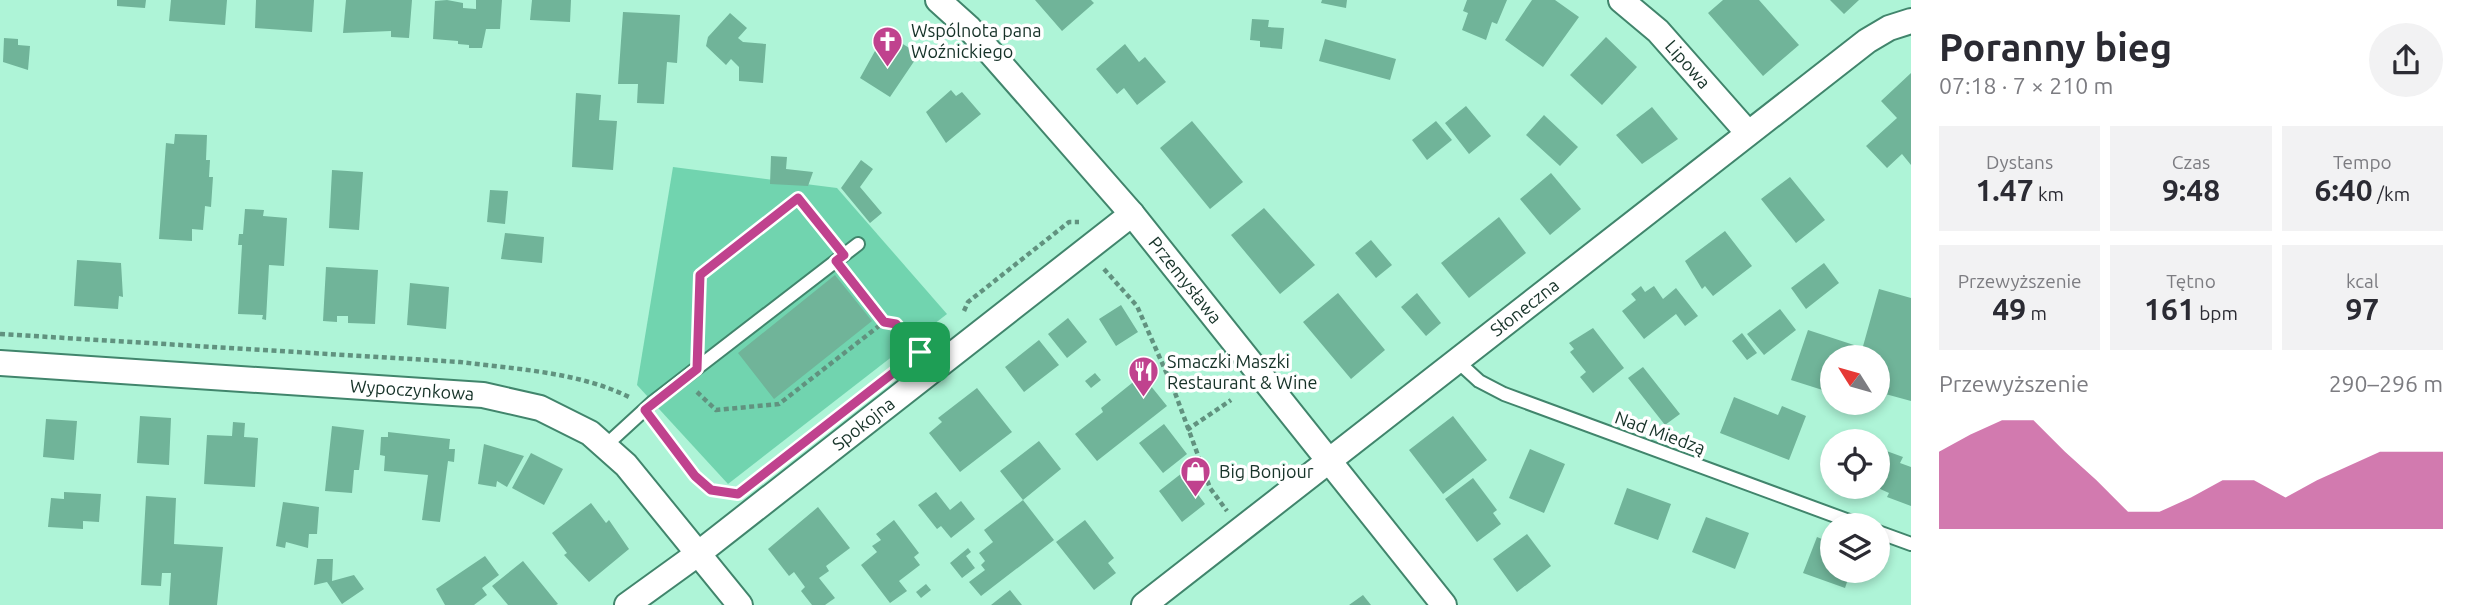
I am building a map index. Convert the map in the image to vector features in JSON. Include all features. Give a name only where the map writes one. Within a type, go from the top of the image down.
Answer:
[{"type":"street","name":"Przemysława","points":[[938,0],[969,28],[1132,214],[1444,605]]},
{"type":"street","name":"Lipowa","points":[[1621,0],[1658,31],[1748,133]]},
{"type":"street","points":[[1898,0],[1911,21]]},
{"type":"street","name":"Słoneczna","points":[[1144,605],[1867,41],[1889,28],[1911,21]]},
{"type":"street","name":"Spokojna","points":[[627,605],[699,553],[1132,214]]},
{"type":"street","name":"Wypoczynkowa","points":[[0,363],[483,395],[540,408],[590,433],[626,465],[740,605]]},
{"type":"lane","points":[[605,446],[645,410],[858,244]]},
{"type":"lane","name":"Nad Miedzą","points":[[1456,359],[1479,381],[1504,394],[1827,513]]},
{"type":"lane","points":[[1890,536],[1911,544]]},
{"type":"path","points":[[697,369],[700,275],[798,198],[884,322],[896,324],[920,352]]},
{"type":"path","points":[[961,320],[968,302],[1069,222],[1079,222]]},
{"type":"path","points":[[1099,263],[1137,306],[1174,390],[1210,488],[1230,515]]},
{"type":"path","points":[[684,379],[716,410],[779,404],[884,322]]},
{"type":"path","points":[[0,334],[460,362],[524,370],[594,384],[616,390],[645,410],[695,476],[711,490],[738,494]]},
{"type":"path","points":[[910,360],[930,344]]},
{"type":"path","points":[[1187,430],[1231,400]]},
{"type":"green space","points":[[673,167],[837,188],[947,314],[728,484],[637,385]]},
{"type":"building","points":[[117,0],[146,0],[145,8],[117,6]]},
{"type":"building","points":[[171,0],[227,0],[225,25],[169,21]]},
{"type":"building","points":[[256,0],[314,0],[312,32],[255,28]]},
{"type":"building","points":[[346,0],[412,0],[409,38],[391,37],[391,31],[343,33]]},
{"type":"building","points":[[476,0],[502,0],[500,29],[486,29],[482,48],[469,48],[469,45],[458,44],[458,41],[433,39],[435,1],[463,3],[463,8],[476,9]]},
{"type":"building","points":[[532,0],[571,0],[570,22],[530,20]]},
{"type":"building","points":[[1035,0],[1091,0],[1094,3],[1062,31]]},
{"type":"building","points":[[1322,0],[1347,0],[1346,8],[1321,3]]},
{"type":"building","points":[[1467,0],[1507,0],[1497,24],[1492,22],[1486,40],[1462,30],[1468,13],[1463,11]]},
{"type":"building","points":[[1532,0],[1555,0],[1579,17],[1543,67],[1505,40]]},
{"type":"building","points":[[1723,0],[1759,0],[1799,45],[1763,76],[1708,13]]},
{"type":"building","points":[[1830,0],[1859,0],[1844,14]]},
{"type":"building","points":[[623,12],[680,15],[677,63],[667,62],[664,104],[637,103],[638,84],[618,84]]},
{"type":"building","points":[[730,13],[747,28],[738,38],[743,42],[766,44],[763,83],[739,81],[739,67],[731,59],[726,65],[706,46],[708,37]]},
{"type":"building","points":[[1252,19],[1269,20],[1268,27],[1284,28],[1282,49],[1260,47],[1260,41],[1250,40]]},
{"type":"building","name":"Wspólnota pana Woźnickiego","points":[[885,33],[919,54],[890,97],[860,78]]},
{"type":"building","points":[[1606,37],[1637,67],[1602,105],[1570,75]]},
{"type":"building","points":[[4,38],[18,39],[18,45],[30,46],[28,70],[3,62]]},
{"type":"building","points":[[1325,39],[1396,59],[1390,80],[1319,61]]},
{"type":"building","points":[[1125,44],[1139,62],[1145,57],[1166,82],[1137,105],[1124,88],[1117,94],[1096,69]]},
{"type":"building","points":[[1911,73],[1911,165],[1902,154],[1887,168],[1866,146],[1897,118],[1881,101]]},
{"type":"building","points":[[951,90],[956,96],[962,92],[981,114],[946,143],[926,112]]},
{"type":"building","points":[[576,93],[601,95],[599,120],[617,121],[613,170],[572,167]]},
{"type":"building","points":[[1466,106],[1491,136],[1469,154],[1445,123]]},
{"type":"building","points":[[1652,107],[1678,139],[1642,164],[1616,135]]},
{"type":"building","points":[[1544,115],[1578,147],[1560,166],[1526,135]]},
{"type":"building","points":[[1192,121],[1243,182],[1210,209],[1160,148]]},
{"type":"building","points":[[1436,121],[1452,140],[1427,160],[1412,140]]},
{"type":"building","points":[[175,134],[207,135],[206,160],[210,160],[209,177],[213,177],[211,207],[205,206],[203,230],[192,229],[192,241],[159,239],[166,143],[174,144]]},
{"type":"building","points":[[771,156],[787,157],[786,169],[813,172],[808,186],[770,184]]},
{"type":"building","points":[[861,160],[873,169],[860,187],[882,213],[870,223],[841,188]]},
{"type":"building","points":[[332,170],[363,172],[359,230],[329,228]]},
{"type":"building","points":[[1551,173],[1581,209],[1550,235],[1520,199]]},
{"type":"building","points":[[1790,177],[1825,220],[1796,243],[1761,199]]},
{"type":"building","points":[[490,190],[508,191],[505,224],[487,222]]},
{"type":"building","points":[[1264,208],[1315,265],[1280,294],[1231,235]]},
{"type":"building","points":[[245,209],[264,210],[263,216],[287,218],[284,266],[269,265],[266,320],[262,319],[263,315],[238,314],[242,245],[238,245],[239,234],[243,234]]},
{"type":"building","points":[[1499,217],[1526,253],[1469,298],[1441,263]]},
{"type":"building","points":[[1725,231],[1752,266],[1713,296],[1705,286],[1702,289],[1685,261]]},
{"type":"building","points":[[505,233],[544,237],[542,263],[501,259]]},
{"type":"building","points":[[1371,240],[1392,265],[1376,278],[1355,253]]},
{"type":"building","points":[[77,260],[121,263],[123,297],[119,296],[118,309],[74,306]]},
{"type":"building","points":[[1824,263],[1839,283],[1806,309],[1791,288]]},
{"type":"building","points":[[326,267],[378,270],[375,324],[348,323],[348,316],[337,316],[337,322],[323,321]]},
{"type":"building","points":[[835,275],[872,321],[774,399],[738,353]]},
{"type":"building","points":[[410,283],[449,287],[446,329],[407,325]]},
{"type":"building","points":[[1641,286],[1645,292],[1654,286],[1663,299],[1676,288],[1698,316],[1685,326],[1676,314],[1644,339],[1622,311],[1636,300],[1631,294]]},
{"type":"building","points":[[1879,289],[1911,298],[1911,401],[1890,395],[1890,345],[1863,345]]},
{"type":"building","points":[[1338,293],[1385,350],[1351,379],[1303,322]]},
{"type":"building","points":[[1417,293],[1441,323],[1426,336],[1401,307]]},
{"type":"building","points":[[1121,305],[1138,332],[1116,346],[1099,319]]},
{"type":"building","points":[[1780,309],[1796,330],[1764,355],[1747,334]]},
{"type":"building","points":[[1068,318],[1087,342],[1067,358],[1048,334]]},
{"type":"building","points":[[1593,328],[1624,368],[1593,393],[1580,377],[1586,372],[1570,352],[1574,349],[1569,343]]},
{"type":"building","points":[[1808,330],[1854,345],[1820,345],[1820,389],[1791,380]]},
{"type":"building","points":[[1742,333],[1757,353],[1747,360],[1732,341]]},
{"type":"building","points":[[1039,340],[1059,365],[1024,392],[1005,367]]},
{"type":"building","points":[[1643,367],[1680,414],[1665,425],[1628,378]]},
{"type":"building","points":[[1095,373],[1101,380],[1091,388],[1085,381]]},
{"type":"building","points":[[1142,375],[1167,406],[1097,461],[1075,434],[1103,412],[1101,408]]},
{"type":"building","points":[[977,388],[1012,432],[960,472],[929,433],[942,422],[938,418]]},
{"type":"building","points":[[1734,397],[1778,415],[1782,406],[1806,416],[1789,460],[1720,433]]},
{"type":"building","points":[[140,416],[171,418],[169,465],[137,463]]},
{"type":"building","points":[[1453,416],[1487,460],[1443,494],[1409,450]]},
{"type":"building","points":[[46,419],[77,421],[74,460],[43,457]]},
{"type":"building","points":[[233,422],[245,423],[244,437],[258,438],[255,487],[204,484],[207,435],[232,436]]},
{"type":"building","points":[[1164,424],[1187,454],[1163,473],[1139,443]]},
{"type":"building","points":[[332,426],[364,430],[359,470],[354,470],[352,493],[325,491]]},
{"type":"building","points":[[388,432],[450,439],[449,449],[455,449],[454,462],[448,461],[440,522],[422,520],[428,475],[384,471],[385,456],[380,455],[381,437],[388,437]]},
{"type":"building","points":[[1039,441],[1061,469],[1023,500],[1000,471]]},
{"type":"building","points":[[484,444],[524,456],[507,487],[497,481],[496,487],[478,484]]},
{"type":"building","points":[[1530,449],[1565,464],[1544,513],[1509,498]]},
{"type":"building","points":[[1890,452],[1903,457],[1900,463],[1911,467],[1911,506],[1890,498]]},
{"type":"building","points":[[531,453],[563,469],[544,505],[512,488]]},
{"type":"building","points":[[1182,473],[1205,504],[1182,522],[1159,491]]},
{"type":"building","points":[[1473,478],[1497,510],[1493,513],[1501,524],[1477,542],[1445,499]]},
{"type":"building","points":[[1627,488],[1671,504],[1658,540],[1614,524]]},
{"type":"building","points":[[64,492],[101,494],[99,522],[83,521],[83,529],[48,527],[51,498],[64,499]]},
{"type":"building","points":[[936,492],[950,510],[961,501],[975,519],[951,538],[941,526],[937,529],[918,505]]},
{"type":"building","points":[[146,496],[176,498],[174,544],[223,547],[217,605],[169,605],[171,573],[162,573],[161,586],[141,585]]},
{"type":"building","points":[[1023,500],[1054,540],[981,596],[969,582],[985,570],[981,565],[985,561],[979,553],[993,542],[984,530]]},
{"type":"building","points":[[283,502],[319,507],[317,534],[309,534],[308,548],[286,542],[285,548],[276,546]]},
{"type":"building","points":[[591,503],[606,523],[609,520],[629,549],[589,582],[564,555],[567,553],[552,533]]},
{"type":"building","points":[[818,507],[850,548],[826,566],[829,571],[819,578],[835,598],[825,605],[812,605],[801,591],[805,587],[794,572],[789,576],[768,549]]},
{"type":"building","points":[[1706,517],[1749,533],[1735,569],[1692,552]]},
{"type":"building","points":[[894,520],[919,553],[914,557],[920,565],[899,581],[907,591],[890,603],[861,565],[877,552],[872,546],[881,540],[876,534]]},
{"type":"building","points":[[1085,520],[1114,558],[1108,563],[1116,573],[1094,590],[1056,542]]},
{"type":"building","points":[[1527,534],[1551,566],[1517,592],[1493,559]]},
{"type":"building","points":[[1817,537],[1820,538],[1820,579],[1803,573]]},
{"type":"building","points":[[968,548],[971,552],[966,556],[975,568],[962,578],[950,563]]},
{"type":"building","points":[[485,556],[499,575],[482,588],[487,595],[474,605],[445,605],[436,589]]},
{"type":"building","points":[[317,559],[333,559],[332,581],[354,575],[364,589],[342,604],[327,582],[314,585]]},
{"type":"building","points":[[523,561],[558,604],[508,605],[492,586]]},
{"type":"building","points":[[1831,583],[1847,583],[1845,588]]},
{"type":"building","points":[[926,584],[931,590],[921,598],[916,592]]},
{"type":"building","points":[[1010,590],[1022,605],[991,605]]},
{"type":"building","points":[[1363,595],[1371,605],[1349,605]]},
{"type":"place","name":"Wspólnota pana Woźnickiego","points":[[888,68]]},
{"type":"place","name":"Smaczki Maszki Restaurant & Wine","points":[[1144,399]]},
{"type":"place","name":"Big Bonjour","points":[[1196,499]]},
{"type":"route","points":[[798,198],[844,255],[836,261],[884,322],[896,324],[920,352],[738,494],[711,490],[695,476],[645,410],[697,369],[695,356],[700,275],[798,198]]}]
